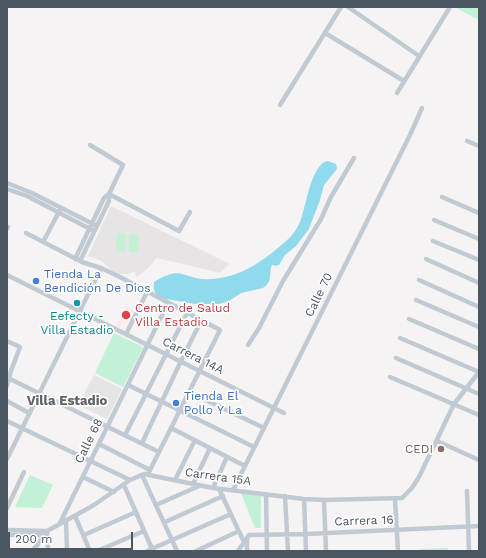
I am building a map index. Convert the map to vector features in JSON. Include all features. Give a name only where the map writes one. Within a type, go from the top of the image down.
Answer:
[{"type":"street","points":[[280,104],[341,7]]},
{"type":"street","points":[[348,7],[419,56]]},
{"type":"street","points":[[397,93],[450,7]]},
{"type":"street","points":[[325,33],[404,81]]},
{"type":"street","name":"Calle 70","points":[[233,490],[410,136],[422,108]]},
{"type":"street","points":[[467,141],[479,146]]},
{"type":"street","points":[[78,260],[104,198],[109,194],[123,165],[90,145]]},
{"type":"street","points":[[248,345],[259,328],[283,281],[318,225],[331,197],[354,158]]},
{"type":"street","points":[[7,183],[32,193],[60,210],[93,227]]},
{"type":"street","points":[[7,189],[60,210]]},
{"type":"street","points":[[109,194],[180,230],[190,212]]},
{"type":"street","points":[[442,197],[479,213]]},
{"type":"street","points":[[43,242],[60,210]]},
{"type":"street","points":[[434,220],[479,239]]},
{"type":"street","points":[[26,233],[78,260],[100,268],[220,330],[149,472]]},
{"type":"street","points":[[433,241],[479,260]]},
{"type":"street","points":[[426,259],[479,282]]},
{"type":"street","points":[[7,459],[100,268]]},
{"type":"street","name":"Carrera 14A","points":[[7,275],[284,412]]},
{"type":"street","points":[[419,280],[479,307]]},
{"type":"street","points":[[126,334],[147,292]]},
{"type":"street","points":[[416,300],[479,327]]},
{"type":"street","name":"Calle 68","points":[[60,523],[168,303]]},
{"type":"street","points":[[125,435],[187,313]]},
{"type":"street","points":[[409,318],[479,349]]},
{"type":"street","points":[[142,443],[202,321]]},
{"type":"street","points":[[400,338],[479,372],[454,404],[437,441],[479,460]]},
{"type":"street","points":[[7,341],[20,347],[8,378],[7,386]]},
{"type":"street","points":[[396,358],[479,394]]},
{"type":"street","points":[[390,377],[479,415]]},
{"type":"street","points":[[8,378],[159,452]]},
{"type":"street","points":[[128,385],[254,448]]},
{"type":"street","points":[[189,392],[264,428]]},
{"type":"street","points":[[7,401],[29,413]]},
{"type":"street","points":[[7,421],[130,480]]},
{"type":"street","points":[[171,428],[245,466]]},
{"type":"street","points":[[175,480],[195,440]]},
{"type":"street","name":"Carrera 15A","points":[[99,444],[149,472],[199,486],[304,499],[324,500],[402,498],[412,488],[419,477],[437,441]]},
{"type":"street","points":[[193,484],[210,448]]},
{"type":"street","points":[[213,488],[227,457]]},
{"type":"street","points":[[7,508],[24,472]]},
{"type":"street","name":"Carrera 15A","points":[[47,530],[94,505],[130,480],[149,472]]},
{"type":"street","points":[[142,474],[177,551]]},
{"type":"street","points":[[83,477],[114,492]]},
{"type":"street","points":[[124,485],[152,550]]},
{"type":"street","points":[[156,505],[199,486]]},
{"type":"street","points":[[219,489],[239,531],[246,538],[247,551]]},
{"type":"street","points":[[466,491],[469,551]]},
{"type":"street","points":[[266,494],[267,551]]},
{"type":"street","points":[[164,522],[223,496]]},
{"type":"street","points":[[285,496],[288,551]]},
{"type":"street","points":[[304,499],[306,551]]},
{"type":"street","points":[[395,499],[398,551]]},
{"type":"street","points":[[324,500],[326,551]]},
{"type":"street","points":[[84,535],[136,512]]},
{"type":"street","points":[[147,551],[231,514]]},
{"type":"street","points":[[75,516],[90,551]]},
{"type":"street","points":[[66,520],[67,551]]},
{"type":"street","name":"Carrera 16","points":[[246,538],[267,534],[306,534],[479,526]]},
{"type":"street","points":[[7,530],[47,530]]},
{"type":"street","points":[[7,535],[38,536],[47,530]]},
{"type":"street","points":[[32,551],[47,530]]},
{"type":"street","points":[[47,530],[48,551]]},
{"type":"street","points":[[97,551],[144,530]]},
{"type":"street","points":[[196,551],[239,531]]},
{"type":"street","points":[[238,551],[246,538]]},
{"type":"shaded area","points":[[111,206],[230,264],[220,273],[157,258],[144,272],[136,277],[135,271],[128,274],[119,274],[111,270],[102,261],[88,256]]},
{"type":"shaded area","name":"Centro de Salud Villa Estadio","points":[[126,306],[133,310],[127,323],[123,322],[120,328],[116,327]]},
{"type":"shaded area","points":[[94,375],[122,389],[107,419],[78,405]]},
{"type":"green space","points":[[454,7],[476,7],[479,9],[479,20]]},
{"type":"green space","points":[[117,233],[126,234],[125,252],[116,251]]},
{"type":"green space","points":[[129,234],[139,234],[138,252],[129,252]]},
{"type":"green space","points":[[114,333],[143,347],[123,387],[95,373]]},
{"type":"green space","points":[[30,475],[53,485],[42,508],[15,507]]},
{"type":"green space","points":[[241,493],[261,494],[261,528],[255,528]]},
{"type":"green space","points":[[448,548],[448,551],[420,551],[420,549]]},
{"type":"water","points":[[328,161],[336,164],[337,169],[324,185],[309,229],[296,246],[285,255],[279,265],[272,265],[270,280],[263,288],[241,293],[229,301],[219,304],[195,304],[161,298],[155,293],[154,282],[164,276],[178,273],[202,279],[222,278],[242,272],[270,255],[296,230],[300,222],[313,177],[317,169]]},
{"type":"place","name":"Tienda La Bendición De Dios","points":[[36,281]]},
{"type":"place","name":"Eefecty - Villa Estadio","points":[[77,303]]},
{"type":"place","name":"Centro de Salud Villa Estadio","points":[[126,315]]},
{"type":"place","name":"Tienda El Pollo Y La","points":[[176,403]]},
{"type":"place","name":"CEDI","points":[[441,449]]},
{"type":"district","name":"Villa Estadio","points":[[67,401]]}]
